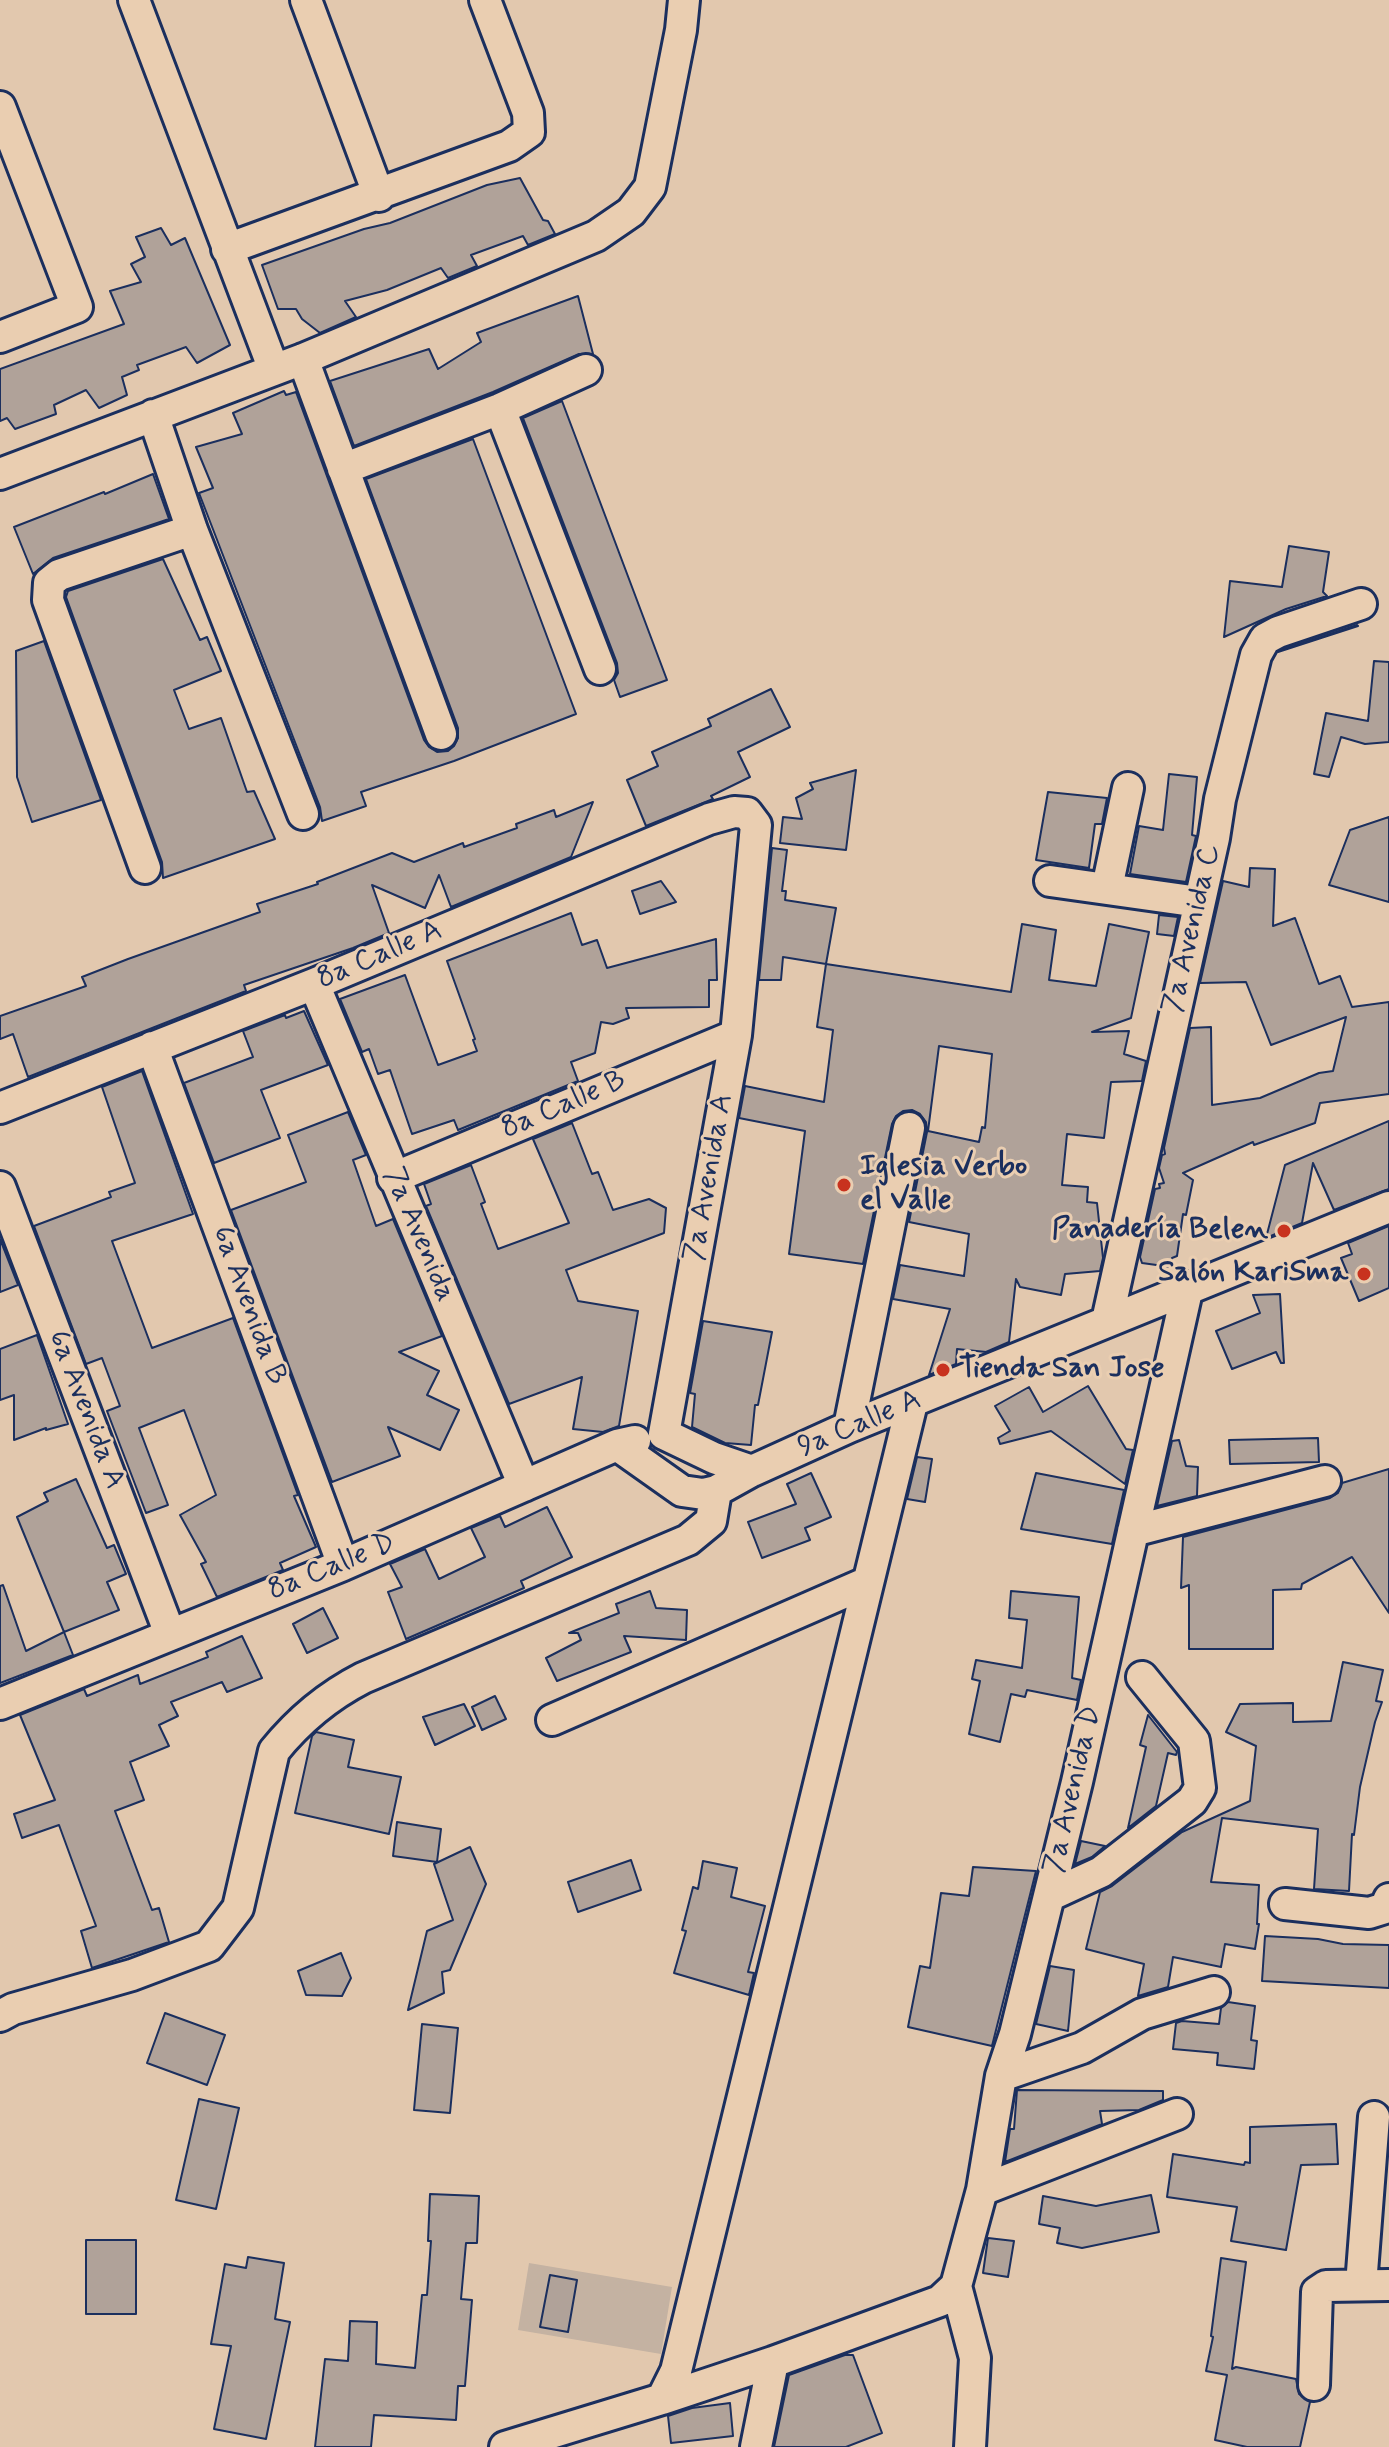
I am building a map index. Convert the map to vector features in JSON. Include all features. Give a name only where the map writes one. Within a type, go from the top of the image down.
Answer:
[{"type":"street","points":[[134,0],[274,370]]},
{"type":"street","points":[[306,0],[379,196]]},
{"type":"street","points":[[227,249],[509,146],[529,132],[528,113],[485,0]]},
{"type":"street","points":[[0,474],[303,359],[596,236],[631,212],[650,187],[681,30],[684,0]]},
{"type":"street","points":[[0,107],[77,307],[0,337]]},
{"type":"street","points":[[303,359],[441,734]]},
{"type":"street","points":[[343,469],[500,409],[586,370]]},
{"type":"street","points":[[500,409],[600,669]]},
{"type":"street","points":[[153,415],[192,530],[303,814]]},
{"type":"street","points":[[145,868],[48,600],[49,583],[59,575],[192,530]]},
{"type":"street","name":"7a Avenida C","points":[[1107,1321],[1220,799],[1256,655],[1265,639],[1278,632],[1361,604]]},
{"type":"street","points":[[1107,888],[1128,788]]},
{"type":"street","name":"8a Calle A","points":[[0,1108],[314,984],[709,819],[734,812],[747,813],[756,825]]},
{"type":"street","name":"7a Avenida A","points":[[664,1434],[736,1035],[756,825]]},
{"type":"street","points":[[1050,881],[1199,902]]},
{"type":"street","name":"7a Avenida","points":[[314,984],[524,1486]]},
{"type":"street","name":"8a Calle B","points":[[393,1178],[736,1035]]},
{"type":"street","name":"6a Avenida B","points":[[152,1047],[343,1565]]},
{"type":"street","points":[[849,1427],[909,1128]]},
{"type":"street","name":"6a Avenida A","points":[[0,1187],[170,1634]]},
{"type":"street","name":"9a Calle A","points":[[716,1491],[752,1471],[849,1427],[1389,1207]]},
{"type":"street","name":"7a Avenida D","points":[[956,2286],[982,2190],[1001,2076],[1015,2034],[1049,1896],[1187,1291]]},
{"type":"street","points":[[662,2399],[676,2371],[912,1403]]},
{"type":"street","points":[[664,1434],[714,1458],[752,1471]]},
{"type":"street","name":"8a Calle D","points":[[0,1704],[343,1565],[617,1445],[664,1434]]},
{"type":"street","points":[[0,2016],[13,2009],[132,1975],[209,1946],[238,1908],[274,1751],[286,1735],[332,1694],[688,1540],[711,1521],[716,1491],[703,1494],[682,1491],[617,1445]]},
{"type":"street","points":[[1133,1531],[1325,1481]]},
{"type":"street","points":[[552,1720],[868,1582]]},
{"type":"street","points":[[1049,1896],[1101,1872],[1192,1801],[1200,1788],[1194,1741],[1142,1677]]},
{"type":"street","points":[[1285,1904],[1369,1913],[1385,1908],[1389,1899]]},
{"type":"street","points":[[1001,2076],[1082,2048],[1142,2014],[1214,1992]]},
{"type":"street","points":[[982,2190],[1177,2114]]},
{"type":"street","points":[[1314,2385],[1317,2292],[1326,2286],[1375,2285],[1374,2117]]},
{"type":"street","points":[[505,2447],[773,2362],[940,2301],[956,2286],[975,2358],[970,2447]]},
{"type":"street","points":[[756,2447],[773,2362]]},
{"type":"shaded area","points":[[529,2263],[672,2287],[661,2354],[518,2330]]},
{"type":"building","points":[[520,178],[543,220],[548,221],[555,234],[528,245],[523,236],[471,255],[477,266],[448,278],[441,268],[387,290],[345,301],[356,317],[320,333],[302,319],[296,309],[278,309],[262,265],[364,229],[390,223],[487,185]]},
{"type":"building","points":[[161,228],[171,245],[185,238],[230,345],[197,363],[186,347],[137,365],[139,370],[122,377],[127,395],[99,408],[86,390],[54,405],[56,414],[15,429],[7,418],[0,421],[0,369],[124,324],[110,291],[141,282],[131,264],[145,257],[136,237]]},
{"type":"building","points":[[578,296],[593,354],[579,354],[493,392],[354,446],[330,381],[429,349],[438,369],[481,342],[477,333]]},
{"type":"building","points":[[284,391],[286,395],[296,392],[429,747],[437,752],[448,751],[458,738],[458,728],[366,479],[473,439],[576,714],[454,761],[361,792],[366,806],[322,821],[320,807],[199,493],[213,488],[196,447],[242,434],[233,413]]},
{"type":"building","points":[[562,401],[667,680],[620,697],[614,680],[618,673],[617,663],[523,418]]},
{"type":"building","points":[[153,474],[169,519],[53,558],[33,574],[14,527]]},
{"type":"building","points":[[1289,546],[1329,552],[1323,592],[1327,596],[1286,609],[1224,637],[1230,581],[1282,587]]},
{"type":"building","points":[[163,559],[200,640],[207,637],[221,671],[174,690],[189,729],[221,718],[247,792],[254,791],[275,839],[163,878],[162,862],[66,597],[68,591]]},
{"type":"building","points":[[1358,626],[1278,652],[1285,649]]},
{"type":"building","points":[[44,641],[101,800],[32,822],[17,777],[16,651]]},
{"type":"building","points":[[1374,661],[1389,662],[1389,742],[1365,744],[1341,737],[1329,777],[1314,774],[1326,713],[1368,721]]},
{"type":"building","points":[[771,689],[790,727],[738,752],[750,777],[711,796],[713,799],[646,826],[627,780],[658,766],[652,752],[711,726],[708,719]]},
{"type":"building","points":[[856,770],[846,850],[780,843],[783,817],[802,819],[796,798],[813,789],[810,783]]},
{"type":"building","points":[[1169,774],[1197,777],[1192,835],[1196,836],[1186,882],[1130,874],[1139,826],[1163,830]]},
{"type":"building","points":[[1048,792],[1107,798],[1102,824],[1095,824],[1089,868],[1036,860]]},
{"type":"building","points":[[593,802],[571,857],[451,907],[439,875],[425,908],[372,885],[389,933],[244,985],[246,991],[28,1077],[13,1034],[0,1039],[0,1016],[86,986],[82,977],[260,912],[257,904],[318,884],[392,853],[414,862],[463,843],[464,847],[517,828],[516,824],[554,810],[556,817]]},
{"type":"building","points":[[1389,817],[1389,902],[1329,885],[1350,830]]},
{"type":"building","points":[[772,848],[787,850],[782,891],[786,891],[785,900],[836,908],[826,964],[783,957],[781,980],[759,980]]},
{"type":"building","points":[[1250,868],[1275,869],[1273,926],[1295,918],[1319,984],[1340,976],[1352,1007],[1389,1002],[1389,1094],[1320,1103],[1315,1123],[1254,1145],[1253,1142],[1183,1173],[1193,1180],[1186,1215],[1183,1214],[1177,1256],[1172,1258],[1171,1267],[1142,1263],[1140,1257],[1155,1189],[1164,1183],[1159,1168],[1165,1154],[1190,1028],[1211,1027],[1212,1105],[1260,1098],[1319,1073],[1333,1071],[1346,1017],[1271,1045],[1246,982],[1200,983],[1223,881],[1249,887]]},
{"type":"building","points":[[661,881],[676,902],[640,914],[632,891]]},
{"type":"building","points":[[571,913],[582,945],[597,940],[607,968],[716,939],[717,980],[709,980],[709,1007],[626,1008],[629,1018],[613,1024],[601,1022],[595,1053],[571,1062],[578,1081],[458,1130],[454,1120],[412,1134],[390,1070],[378,1074],[369,1049],[362,1052],[340,999],[405,975],[438,1065],[477,1051],[447,961]]},
{"type":"building","points":[[1159,915],[1178,917],[1174,936],[1157,934]]},
{"type":"building","points":[[1022,924],[1056,930],[1049,980],[1096,986],[1109,924],[1149,932],[1131,1018],[1092,1032],[1129,1031],[1124,1054],[1146,1061],[1142,1081],[1111,1082],[1104,1138],[1067,1134],[1062,1185],[1088,1187],[1087,1202],[1097,1203],[1103,1258],[1100,1271],[1065,1274],[1061,1295],[1020,1287],[1016,1279],[1009,1342],[986,1352],[957,1349],[956,1364],[929,1375],[950,1309],[893,1299],[900,1265],[964,1276],[969,1234],[909,1222],[927,1132],[926,1122],[912,1110],[903,1111],[892,1124],[863,1264],[789,1254],[805,1131],[739,1118],[745,1086],[824,1102],[833,1030],[817,1027],[826,964],[1011,992]],"holes":[[[939,1046],[992,1054],[985,1128],[982,1127],[979,1142],[928,1131]]]},
{"type":"building","points":[[304,1011],[328,1065],[261,1090],[280,1138],[214,1163],[184,1083],[253,1057],[243,1031]]},
{"type":"building","points":[[142,1071],[193,1214],[112,1241],[152,1348],[233,1318],[298,1495],[294,1496],[316,1547],[280,1563],[283,1570],[217,1597],[201,1564],[206,1562],[180,1515],[216,1495],[184,1410],[139,1428],[168,1505],[146,1513],[107,1411],[120,1406],[102,1358],[86,1364],[34,1226],[111,1197],[109,1192],[135,1183],[102,1087]]},
{"type":"building","points":[[348,1112],[366,1155],[353,1160],[376,1226],[393,1219],[442,1336],[399,1352],[439,1371],[427,1395],[459,1410],[440,1450],[388,1427],[400,1456],[332,1482],[231,1210],[306,1182],[288,1135]]},
{"type":"building","points":[[1389,1121],[1389,1189],[1334,1210],[1313,1163],[1302,1223],[1266,1238],[1285,1165]]},
{"type":"building","points":[[572,1123],[592,1174],[598,1172],[613,1210],[649,1199],[666,1208],[664,1233],[566,1270],[578,1301],[638,1311],[619,1426],[603,1432],[573,1429],[582,1377],[509,1404],[426,1206],[431,1204],[424,1184],[471,1165],[485,1202],[481,1204],[498,1249],[569,1223],[533,1139]]},
{"type":"building","points":[[1389,1226],[1389,1288],[1359,1301],[1341,1258],[1352,1254],[1348,1243]]},
{"type":"building","points":[[0,1239],[18,1285],[0,1292]]},
{"type":"building","points":[[1280,1294],[1284,1363],[1281,1363],[1276,1352],[1232,1369],[1216,1331],[1260,1313],[1253,1295]]},
{"type":"building","points":[[703,1321],[772,1332],[758,1405],[755,1405],[751,1445],[725,1443],[692,1427],[695,1394],[690,1393]]},
{"type":"building","points":[[37,1335],[68,1424],[46,1428],[14,1440],[14,1395],[0,1400],[0,1349]]},
{"type":"building","points":[[1088,1386],[1126,1449],[1133,1450],[1125,1484],[1051,1431],[1000,1444],[998,1438],[1010,1431],[995,1406],[1029,1387],[1043,1412]]},
{"type":"building","points":[[1318,1438],[1319,1462],[1230,1464],[1229,1440]]},
{"type":"building","points":[[1179,1440],[1186,1466],[1198,1467],[1197,1496],[1157,1506],[1172,1441]]},
{"type":"building","points":[[917,1457],[932,1459],[925,1502],[907,1499]]},
{"type":"building","points":[[1389,1469],[1389,1613],[1352,1557],[1302,1584],[1301,1589],[1273,1590],[1273,1649],[1189,1649],[1189,1585],[1181,1588],[1183,1537],[1330,1498],[1338,1493],[1342,1483]]},
{"type":"building","points":[[811,1473],[831,1517],[805,1528],[810,1540],[762,1558],[748,1522],[796,1504],[787,1484]]},
{"type":"building","points":[[1036,1473],[1124,1490],[1112,1544],[1021,1529]]},
{"type":"building","points":[[76,1479],[107,1548],[114,1545],[126,1574],[107,1582],[119,1610],[64,1632],[17,1517],[48,1501],[44,1493]]},
{"type":"building","points":[[547,1507],[572,1557],[521,1581],[524,1588],[406,1639],[388,1592],[402,1587],[390,1564],[425,1549],[439,1579],[485,1557],[471,1528],[500,1516],[505,1527]]},
{"type":"building","points":[[3,1585],[26,1651],[64,1632],[73,1655],[0,1683],[0,1586]]},
{"type":"building","points":[[650,1591],[656,1608],[687,1610],[686,1640],[624,1636],[631,1652],[557,1681],[546,1658],[581,1640],[578,1633],[569,1633],[619,1613],[616,1604]]},
{"type":"building","points":[[1011,1591],[1079,1597],[1072,1678],[1081,1680],[1077,1700],[1027,1690],[1025,1697],[1011,1694],[1000,1742],[969,1734],[980,1681],[972,1679],[976,1660],[1022,1668],[1027,1620],[1009,1618]]},
{"type":"building","points":[[323,1608],[338,1638],[307,1653],[293,1624]]},
{"type":"building","points":[[242,1636],[262,1678],[227,1692],[222,1682],[171,1702],[178,1716],[159,1725],[169,1746],[130,1762],[144,1800],[115,1811],[152,1910],[159,1908],[169,1942],[92,1968],[81,1931],[96,1926],[59,1825],[22,1838],[14,1814],[55,1800],[20,1715],[84,1689],[87,1696],[138,1675],[140,1684],[208,1657],[206,1652]]},
{"type":"building","points":[[1343,1662],[1383,1670],[1376,1701],[1382,1702],[1360,1787],[1352,1834],[1349,1891],[1314,1889],[1318,1829],[1222,1818],[1211,1882],[1259,1885],[1259,1924],[1255,1949],[1225,1944],[1221,1967],[1173,1957],[1168,1987],[1138,1996],[1144,1964],[1086,1949],[1100,1892],[1182,1832],[1250,1801],[1256,1746],[1226,1732],[1240,1704],[1293,1703],[1293,1722],[1331,1721]]},
{"type":"building","points":[[495,1696],[506,1719],[482,1730],[472,1707]]},
{"type":"building","points":[[464,1704],[475,1726],[435,1745],[423,1717]]},
{"type":"building","points":[[1148,1715],[1177,1752],[1176,1755],[1168,1753],[1156,1806],[1128,1828],[1146,1747],[1140,1745]]},
{"type":"building","points":[[316,1732],[354,1740],[348,1767],[401,1777],[389,1834],[295,1813],[312,1736]]},
{"type":"building","points":[[397,1822],[441,1829],[437,1862],[393,1856]]},
{"type":"building","points":[[1081,1841],[1105,1846],[1092,1857],[1075,1864]]},
{"type":"building","points":[[470,1847],[486,1884],[450,1970],[442,1972],[444,1993],[408,2010],[427,1931],[453,1920],[434,1864]]},
{"type":"building","points":[[631,1860],[641,1890],[578,1912],[568,1882]]},
{"type":"building","points":[[703,1861],[737,1868],[731,1897],[765,1906],[748,1972],[754,1973],[749,1995],[674,1973],[686,1931],[682,1930],[693,1887],[698,1889]]},
{"type":"building","points":[[973,1867],[1036,1871],[992,2046],[908,2027],[920,1966],[930,1968],[941,1893],[969,1896]]},
{"type":"building","points":[[1265,1936],[1389,1945],[1389,1988],[1262,1981]]},
{"type":"building","points":[[341,1953],[351,1978],[342,1996],[306,1995],[298,1971]]},
{"type":"building","points":[[1050,1966],[1074,1970],[1068,2031],[1036,2024]]},
{"type":"building","points":[[1228,2002],[1255,2006],[1251,2040],[1257,2041],[1254,2069],[1217,2065],[1218,2053],[1173,2049],[1176,2023],[1219,2024],[1221,2008]]},
{"type":"building","points":[[165,2013],[225,2035],[207,2085],[147,2063]]},
{"type":"building","points":[[422,2024],[458,2028],[450,2113],[414,2110]]},
{"type":"building","points":[[1017,2090],[1163,2091],[1163,2100],[1139,2110],[1100,2111],[1102,2124],[1005,2162],[1010,2129],[1014,2129]]},
{"type":"building","points":[[199,2099],[239,2108],[216,2209],[176,2200]]},
{"type":"building","points":[[1336,2124],[1338,2164],[1301,2165],[1286,2250],[1231,2241],[1237,2207],[1167,2197],[1173,2154],[1244,2165],[1245,2162],[1250,2163],[1250,2127]]},
{"type":"building","points":[[430,2194],[479,2196],[477,2243],[466,2243],[461,2299],[472,2300],[465,2386],[458,2386],[456,2420],[374,2415],[371,2447],[315,2447],[325,2359],[348,2361],[350,2321],[377,2322],[376,2364],[415,2368],[422,2295],[427,2295]]},
{"type":"building","points":[[1151,2195],[1159,2232],[1082,2248],[1057,2243],[1060,2228],[1039,2224],[1043,2196],[1096,2206]]},
{"type":"building","points":[[988,2238],[1014,2241],[1008,2277],[983,2273]]},
{"type":"building","points":[[86,2240],[136,2240],[136,2314],[86,2314]]},
{"type":"building","points":[[248,2257],[284,2263],[275,2319],[290,2322],[266,2439],[214,2429],[231,2346],[211,2344],[225,2264],[246,2268]]},
{"type":"building","points":[[1221,2258],[1246,2262],[1232,2369],[1236,2367],[1296,2379],[1299,2394],[1310,2402],[1300,2447],[1247,2447],[1215,2440],[1227,2375],[1206,2371],[1213,2337]]},
{"type":"building","points":[[550,2275],[577,2280],[568,2332],[540,2327]]},
{"type":"building","points":[[853,2355],[882,2433],[846,2447],[774,2447],[789,2375]]},
{"type":"building","points":[[730,2403],[733,2436],[671,2443],[668,2416],[692,2408]]},
{"type":"place","name":"Iglesia Verbo el Valle","points":[[844,1185]]},
{"type":"place","name":"Panadería Belen","points":[[1284,1231]]},
{"type":"place","name":"Salón KariSma","points":[[1364,1274]]},
{"type":"place","name":"Tienda San Jose","points":[[943,1370]]}]
